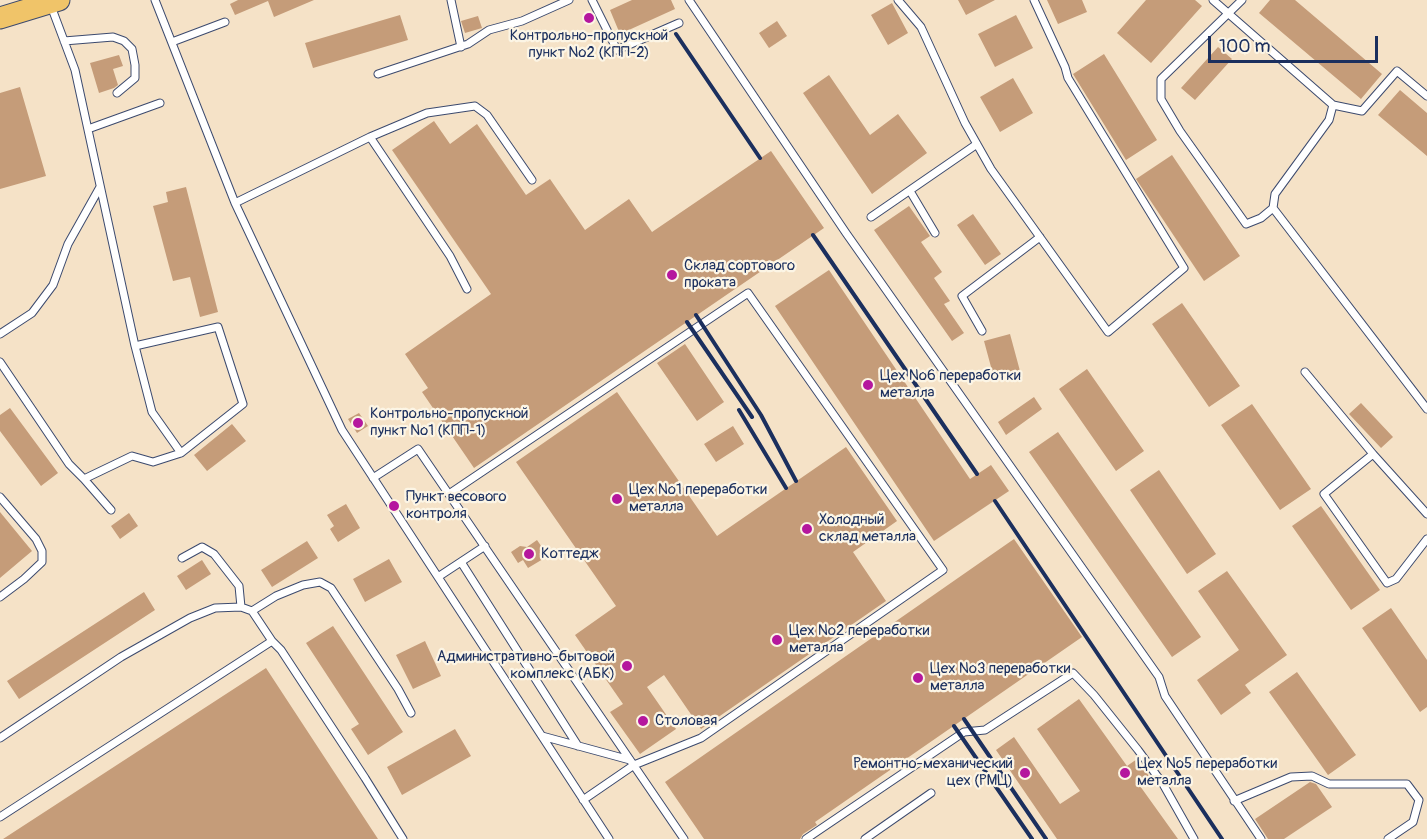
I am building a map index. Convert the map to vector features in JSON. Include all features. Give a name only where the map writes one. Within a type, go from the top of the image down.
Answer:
[{"type":"main road","points":[[0,18],[55,2]]},
{"type":"lane","points":[[155,0],[235,203],[342,430],[609,839]]},
{"type":"lane","points":[[451,0],[461,47]]},
{"type":"lane","points":[[378,74],[461,47],[489,30],[522,21],[569,0]]},
{"type":"lane","points":[[592,0],[617,50],[679,23]]},
{"type":"lane","points":[[689,0],[846,233],[1159,677],[1165,696],[1261,839]]},
{"type":"lane","points":[[898,0],[921,27],[965,123],[991,169],[1108,332],[1184,268],[1068,78],[1034,0]]},
{"type":"lane","points":[[1213,0],[1333,105],[1362,111],[1397,71],[1427,96]]},
{"type":"lane","points":[[1242,0],[1161,79],[1161,99],[1180,131],[1246,224],[1261,219],[1273,208],[1275,194],[1329,120],[1333,105]]},
{"type":"lane","points":[[55,2],[64,41],[75,70],[135,346],[152,412],[181,453]]},
{"type":"lane","points":[[171,42],[225,22]]},
{"type":"lane","points":[[64,41],[113,37],[124,41],[132,49],[135,78],[117,93]]},
{"type":"lane","points":[[88,129],[160,103]]},
{"type":"lane","points":[[235,203],[370,137],[427,113],[475,106],[487,115],[532,180]]},
{"type":"lane","points":[[370,137],[450,256],[467,289]]},
{"type":"lane","points":[[871,217],[977,144]]},
{"type":"lane","points":[[0,334],[32,313],[53,285],[68,244],[100,187]]},
{"type":"lane","points":[[910,190],[935,232]]},
{"type":"lane","points":[[1273,208],[1427,408]]},
{"type":"lane","points":[[982,331],[962,296],[1040,237]]},
{"type":"lane","points":[[449,494],[748,293],[942,570],[701,738],[632,763],[583,800]]},
{"type":"lane","points":[[84,479],[132,456],[153,462],[181,453],[243,404],[218,327],[135,346]]},
{"type":"lane","points":[[0,363],[69,464],[111,510]]},
{"type":"lane","points":[[1305,372],[1373,454],[1427,514]]},
{"type":"lane","points":[[373,478],[418,449],[684,839]]},
{"type":"lane","points":[[1373,454],[1324,494],[1387,583],[1396,579],[1427,539]]},
{"type":"lane","points":[[0,497],[36,538],[42,551],[42,562],[0,597]]},
{"type":"lane","points":[[438,578],[484,546]]},
{"type":"lane","points":[[182,558],[202,547],[214,554],[239,586],[241,607]]},
{"type":"lane","points":[[461,562],[578,746]]},
{"type":"lane","points":[[252,611],[276,596],[303,585],[320,582],[331,588],[398,689],[411,713]]},
{"type":"lane","points":[[0,738],[121,657],[190,618],[215,608],[241,607],[252,611],[272,641],[281,650],[403,839]]},
{"type":"lane","points":[[0,818],[272,641]]},
{"type":"lane","points":[[806,839],[964,732],[984,730],[1073,673],[1094,695],[1163,784],[1194,839]]},
{"type":"lane","points":[[542,736],[632,763]]},
{"type":"lane","points":[[1234,801],[1291,777],[1312,776],[1329,784],[1407,784],[1419,800],[1413,822],[1388,839]]},
{"type":"lane","points":[[865,839],[931,793]]},
{"type":"building","points":[[238,0],[314,0],[274,17],[268,1],[235,15],[230,4]]},
{"type":"building","points":[[632,0],[671,0],[675,9],[620,34],[610,10]]},
{"type":"building","points":[[958,0],[995,0],[966,15]]},
{"type":"building","points":[[1047,0],[1082,0],[1087,12],[1058,24]]},
{"type":"building","points":[[1146,0],[1195,0],[1202,6],[1151,63],[1117,33]]},
{"type":"building","points":[[1270,0],[1295,0],[1382,74],[1361,99],[1259,13]]},
{"type":"building","points":[[892,3],[908,33],[888,45],[871,15]]},
{"type":"building","points":[[400,15],[408,40],[313,68],[305,43]]},
{"type":"building","points":[[1016,15],[1033,48],[995,67],[978,34]]},
{"type":"building","points":[[478,16],[482,28],[465,33],[461,21]]},
{"type":"building","points":[[777,21],[787,36],[769,48],[759,33]]},
{"type":"building","points":[[1218,47],[1232,59],[1195,100],[1181,88]]},
{"type":"building","points":[[1104,54],[1157,140],[1126,160],[1073,74]]},
{"type":"building","points":[[119,55],[123,66],[113,69],[118,85],[99,93],[90,63]]},
{"type":"building","points":[[829,75],[870,135],[898,114],[927,153],[872,194],[803,93]]},
{"type":"building","points":[[1013,78],[1033,113],[1000,132],[980,97]]},
{"type":"building","points":[[20,87],[46,176],[0,189],[0,93]]},
{"type":"building","points":[[1400,90],[1427,113],[1427,156],[1378,115]]},
{"type":"building","points":[[434,121],[450,144],[477,124],[526,195],[550,179],[585,230],[629,199],[652,232],[771,151],[824,228],[474,468],[422,392],[428,388],[405,354],[491,294],[392,150]]},
{"type":"building","points":[[1172,155],[1240,256],[1204,281],[1136,179]]},
{"type":"building","points":[[186,187],[218,312],[200,317],[190,277],[173,281],[153,206],[168,202],[166,192]]},
{"type":"building","points":[[909,206],[930,236],[921,242],[942,272],[934,278],[950,301],[944,304],[964,333],[952,341],[874,230]]},
{"type":"building","points":[[973,214],[1001,254],[985,265],[957,225]]},
{"type":"building","name":"Цех №6 переработки металла","points":[[829,270],[970,479],[991,465],[1009,491],[934,541],[775,306]]},
{"type":"building","points":[[1182,303],[1240,386],[1209,407],[1152,324]]},
{"type":"building","points":[[1010,334],[1020,371],[994,378],[984,341]]},
{"type":"building","points":[[685,344],[724,402],[697,421],[657,363]]},
{"type":"building","points":[[1087,369],[1144,451],[1116,471],[1059,389]]},
{"type":"building","points":[[617,392],[717,536],[846,447],[897,521],[853,552],[886,601],[701,729],[664,675],[647,687],[676,729],[640,754],[610,712],[623,704],[575,635],[616,606],[516,462]]},
{"type":"building","points":[[1034,397],[1042,409],[1006,435],[998,422]]},
{"type":"building","points":[[1361,403],[1393,437],[1381,448],[1349,414]]},
{"type":"building","points":[[1252,404],[1311,489],[1280,510],[1221,425]]},
{"type":"building","points":[[10,408],[58,473],[41,486],[0,431],[0,415]]},
{"type":"building","name":"Контрольно-пропускной пункт №1 (КПП-1)","points":[[359,413],[368,426],[357,433],[348,419]]},
{"type":"building","points":[[232,424],[246,441],[207,471],[194,455]]},
{"type":"building","points":[[733,426],[744,444],[716,462],[704,444]]},
{"type":"building","points":[[1058,432],[1201,637],[1172,657],[1029,452]]},
{"type":"building","points":[[1159,470],[1216,554],[1187,574],[1130,490]]},
{"type":"building","points":[[346,504],[360,528],[338,542],[330,529],[334,526],[327,515]]},
{"type":"building","points":[[1321,506],[1380,590],[1351,610],[1292,526]]},
{"type":"building","points":[[0,512],[32,551],[0,578]]},
{"type":"building","points":[[129,513],[138,526],[120,539],[111,526]]},
{"type":"building","name":"Цех №3 переработки металла","points":[[1014,539],[1082,637],[815,822],[817,825],[803,834],[800,839],[704,839],[665,782]]},
{"type":"building","name":"Коттедж","points":[[537,540],[548,556],[528,568],[523,560],[518,563],[511,552],[520,546],[527,547]]},
{"type":"building","points":[[307,541],[318,558],[272,587],[261,570]]},
{"type":"building","points":[[389,559],[402,582],[365,602],[353,579]]},
{"type":"building","points":[[202,560],[211,574],[186,590],[177,576]]},
{"type":"building","points":[[1227,571],[1287,655],[1245,685],[1251,693],[1221,715],[1197,680],[1239,650],[1198,591]]},
{"type":"building","points":[[144,592],[155,610],[19,699],[7,681]]},
{"type":"building","points":[[1391,608],[1427,660],[1427,707],[1420,712],[1362,628]]},
{"type":"building","points":[[333,626],[403,732],[368,755],[351,729],[359,724],[306,643]]},
{"type":"building","points":[[425,641],[441,676],[413,689],[396,655]]},
{"type":"building","points":[[266,668],[378,839],[3,839]]},
{"type":"building","points":[[1297,672],[1356,755],[1328,775],[1269,692]]},
{"type":"building","points":[[1079,699],[1127,766],[1137,759],[1151,779],[1140,786],[1178,839],[1057,839],[996,750],[1014,737],[1060,804],[1080,791],[1037,729]]},
{"type":"building","points":[[455,729],[471,756],[402,795],[387,767]]},
{"type":"building","points":[[1310,782],[1316,784],[1332,807],[1284,839],[1268,839],[1255,819]]},
{"type":"railway","points":[[676,34],[760,158]]},
{"type":"railway","points":[[813,235],[977,474]]},
{"type":"railway","points":[[696,315],[761,415],[796,481]]},
{"type":"railway","points":[[687,322],[752,417]]},
{"type":"railway","points":[[739,410],[786,488]]},
{"type":"railway","points":[[995,501],[1222,839]]},
{"type":"railway","points":[[964,719],[1046,839]]},
{"type":"railway","points":[[954,726],[1032,839]]},
{"type":"place","name":"Контрольно-пропускной пункт №2 (КПП-2)","points":[[589,18]]},
{"type":"place","name":"Склад сортового проката","points":[[672,275]]},
{"type":"place","name":"Цех №6 переработки металла","points":[[868,385]]},
{"type":"place","name":"Контрольно-пропускной пункт №1 (КПП-1)","points":[[358,423]]},
{"type":"place","name":"Цех №1 переработки металла","points":[[617,499]]},
{"type":"place","name":"Пункт весового контроля","points":[[394,506]]},
{"type":"place","name":"Холодный склад металла","points":[[807,529]]},
{"type":"place","name":"Коттедж","points":[[529,554]]},
{"type":"place","name":"Цех №2 переработки металла","points":[[777,640]]},
{"type":"place","name":"Административно-бытовой комплекс (АБК)","points":[[627,666]]},
{"type":"place","name":"Цех №3 переработки металла","points":[[918,678]]},
{"type":"place","name":"Столовая","points":[[643,721]]},
{"type":"place","name":"Ремонтно-механический цех (РМЦ)","points":[[1025,773]]},
{"type":"place","name":"Цех №5 переработки металла","points":[[1125,773]]}]
